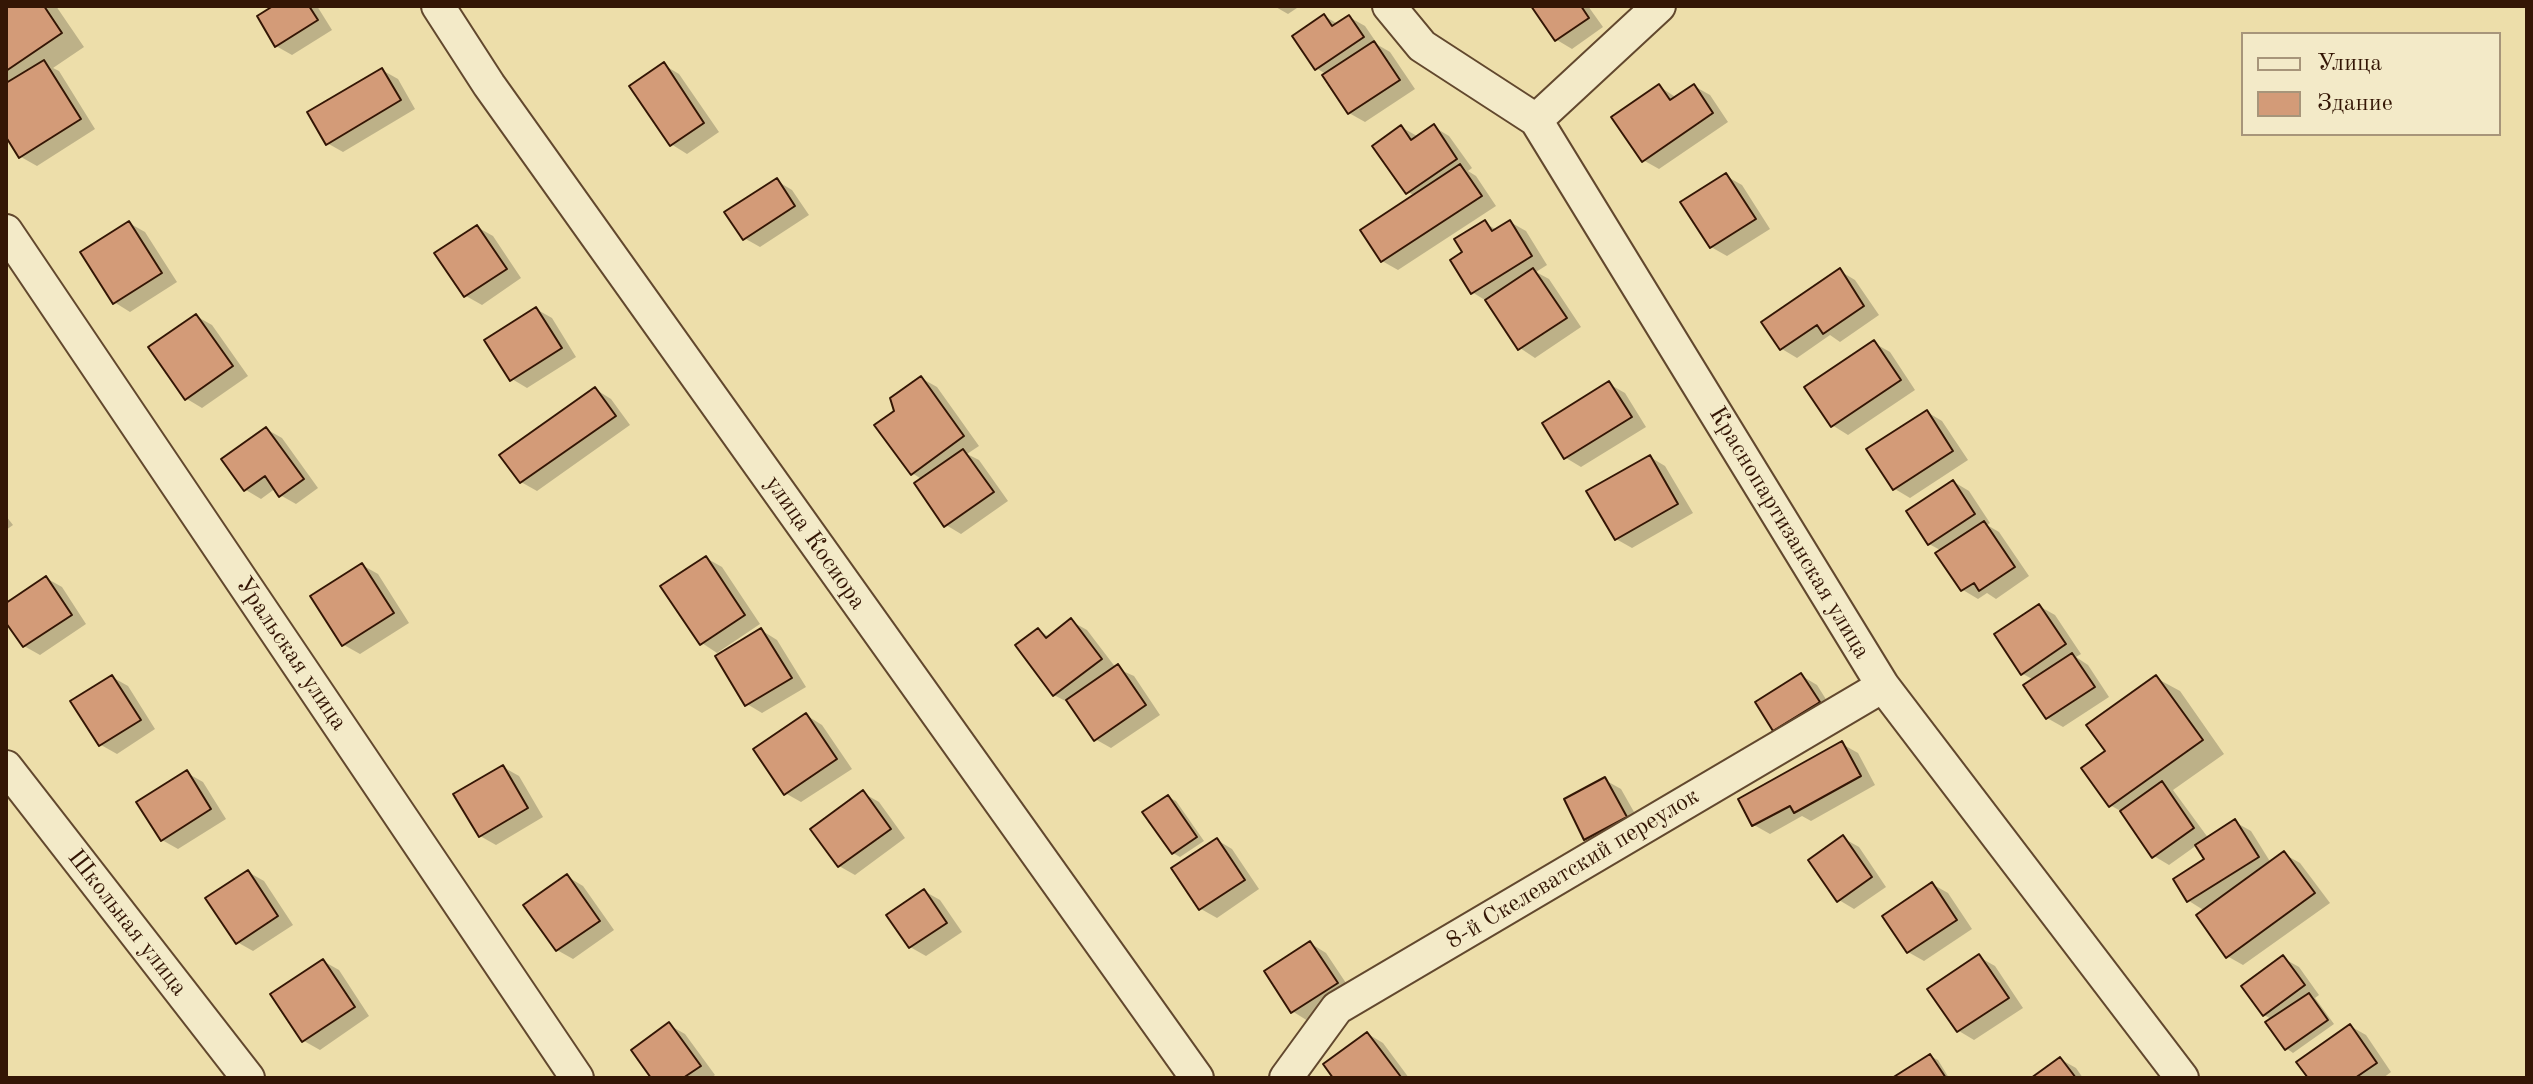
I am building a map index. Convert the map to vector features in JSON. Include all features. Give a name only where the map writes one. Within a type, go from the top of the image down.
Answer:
[{"type":"street","name":"улица Косиора","points":[[438,6],[498,98],[1197,1078]]},
{"type":"street","name":"Краснопартизанская улица","points":[[1389,6],[1422,46],[1536,120],[1883,686],[2182,1078]]},
{"type":"street","points":[[1536,120],[1659,6]]},
{"type":"street","name":"Уральская улица","points":[[6,231],[577,1078]]},
{"type":"street","name":"8-й Скелеватский переулок","points":[[1286,1078],[1337,1008],[1883,686]]},
{"type":"street","name":"Школьная улица","points":[[6,767],[248,1078]]},
{"type":"building","points":[[6,6],[44,6],[62,33],[6,71]]},
{"type":"building","points":[[273,6],[309,6],[318,20],[275,47],[257,16]]},
{"type":"building","points":[[1531,6],[1581,6],[1589,18],[1555,41]]},
{"type":"building","points":[[1324,14],[1332,26],[1349,15],[1364,37],[1315,70],[1292,36]]},
{"type":"building","points":[[1374,41],[1400,80],[1348,114],[1322,75]]},
{"type":"building","points":[[44,60],[81,119],[19,158],[6,137],[6,83]]},
{"type":"building","points":[[664,62],[704,123],[670,146],[629,86]]},
{"type":"building","points":[[382,68],[401,100],[326,145],[307,112]]},
{"type":"building","points":[[1659,84],[1670,100],[1694,84],[1713,113],[1642,162],[1611,117]]},
{"type":"building","points":[[1434,124],[1457,159],[1406,194],[1372,146],[1401,125],[1411,140]]},
{"type":"building","points":[[1460,164],[1482,196],[1381,262],[1360,230]]},
{"type":"building","points":[[1726,173],[1756,219],[1710,248],[1680,202]]},
{"type":"building","points":[[777,178],[795,206],[743,240],[724,212]]},
{"type":"building","points":[[1485,220],[1492,231],[1510,220],[1532,256],[1471,294],[1450,260],[1462,252],[1454,239]]},
{"type":"building","points":[[129,221],[162,273],[113,304],[80,252]]},
{"type":"building","points":[[477,225],[507,269],[464,297],[434,253]]},
{"type":"building","points":[[1533,268],[1567,318],[1518,350],[1485,300]]},
{"type":"building","points":[[1840,268],[1864,306],[1823,334],[1817,325],[1780,350],[1761,322]]},
{"type":"building","points":[[536,307],[562,348],[510,381],[484,340]]},
{"type":"building","points":[[196,314],[233,366],[185,400],[148,347]]},
{"type":"building","points":[[1874,340],[1901,380],[1831,427],[1804,387]]},
{"type":"building","points":[[921,376],[964,436],[911,475],[874,425],[894,411],[890,398]]},
{"type":"building","points":[[1609,381],[1632,417],[1564,459],[1542,423]]},
{"type":"building","points":[[595,387],[616,416],[520,483],[499,455]]},
{"type":"building","points":[[1927,410],[1953,451],[1893,490],[1866,449]]},
{"type":"building","points":[[266,427],[304,479],[279,497],[265,476],[244,491],[221,459]]},
{"type":"building","points":[[963,449],[994,492],[944,527],[914,483]]},
{"type":"building","points":[[1650,455],[1678,504],[1615,540],[1586,491]]},
{"type":"building","points":[[1953,480],[1975,514],[1928,545],[1906,511]]},
{"type":"building","points":[[1984,521],[2015,567],[1979,591],[1974,583],[1961,591],[1935,553]]},
{"type":"building","points":[[706,556],[745,615],[700,645],[660,586]]},
{"type":"building","points":[[362,563],[394,613],[342,646],[310,596]]},
{"type":"building","points":[[46,576],[72,615],[23,647],[6,623],[6,603]]},
{"type":"building","points":[[2039,604],[2066,644],[2021,675],[1994,634]]},
{"type":"building","points":[[1071,618],[1102,659],[1053,696],[1015,645],[1038,628],[1046,638]]},
{"type":"building","points":[[761,628],[792,678],[745,706],[715,656]]},
{"type":"building","points":[[2072,653],[2095,687],[2046,719],[2023,685]]},
{"type":"building","points":[[1118,664],[1146,705],[1094,741],[1066,700]]},
{"type":"building","points":[[1801,673],[1820,702],[1773,731],[1755,702]]},
{"type":"building","points":[[112,675],[141,720],[99,746],[70,701]]},
{"type":"building","points":[[2156,675],[2203,740],[2109,807],[2081,768],[2105,751],[2086,725]]},
{"type":"building","points":[[806,713],[837,759],[784,795],[753,749]]},
{"type":"building","points":[[1842,741],[1861,776],[1794,813],[1790,806],[1752,826],[1738,799]]},
{"type":"building","points":[[503,765],[528,808],[479,837],[453,794]]},
{"type":"building","points":[[187,770],[211,809],[161,841],[136,802]]},
{"type":"building","points":[[1605,777],[1627,817],[1584,840],[1564,799]]},
{"type":"building","points":[[2162,781],[2194,828],[2152,858],[2120,811]]},
{"type":"building","points":[[863,790],[891,829],[838,867],[810,829]]},
{"type":"building","points":[[1168,795],[1197,837],[1172,854],[1142,812]]},
{"type":"building","points":[[2235,819],[2259,857],[2187,902],[2173,879],[2204,859],[2195,845]]},
{"type":"building","points":[[1843,835],[1872,877],[1837,902],[1808,860]]},
{"type":"building","points":[[1217,838],[1245,880],[1199,910],[1171,868]]},
{"type":"building","points":[[2284,851],[2315,893],[2226,958],[2196,915]]},
{"type":"building","points":[[248,870],[278,916],[236,944],[205,898]]},
{"type":"building","points":[[567,874],[600,921],[556,951],[523,905]]},
{"type":"building","points":[[1932,882],[1957,920],[1907,953],[1882,916]]},
{"type":"building","points":[[924,889],[947,923],[909,948],[886,915]]},
{"type":"building","points":[[1310,941],[1338,983],[1291,1013],[1264,971]]},
{"type":"building","points":[[1979,954],[2009,998],[1957,1032],[1927,989]]},
{"type":"building","points":[[2283,955],[2305,985],[2263,1016],[2241,986]]},
{"type":"building","points":[[323,959],[355,1007],[302,1042],[270,994]]},
{"type":"building","points":[[2309,993],[2328,1020],[2285,1050],[2265,1022]]},
{"type":"building","points":[[669,1022],[701,1066],[683,1078],[651,1078],[631,1050]]},
{"type":"building","points":[[2350,1024],[2377,1063],[2355,1078],[2308,1078],[2296,1062]]},
{"type":"building","points":[[1367,1032],[1401,1077],[1333,1078],[1323,1064]]},
{"type":"building","points":[[1930,1054],[1946,1078],[1892,1078]]},
{"type":"building","points":[[2060,1057],[2076,1078],[2031,1078]]}]
